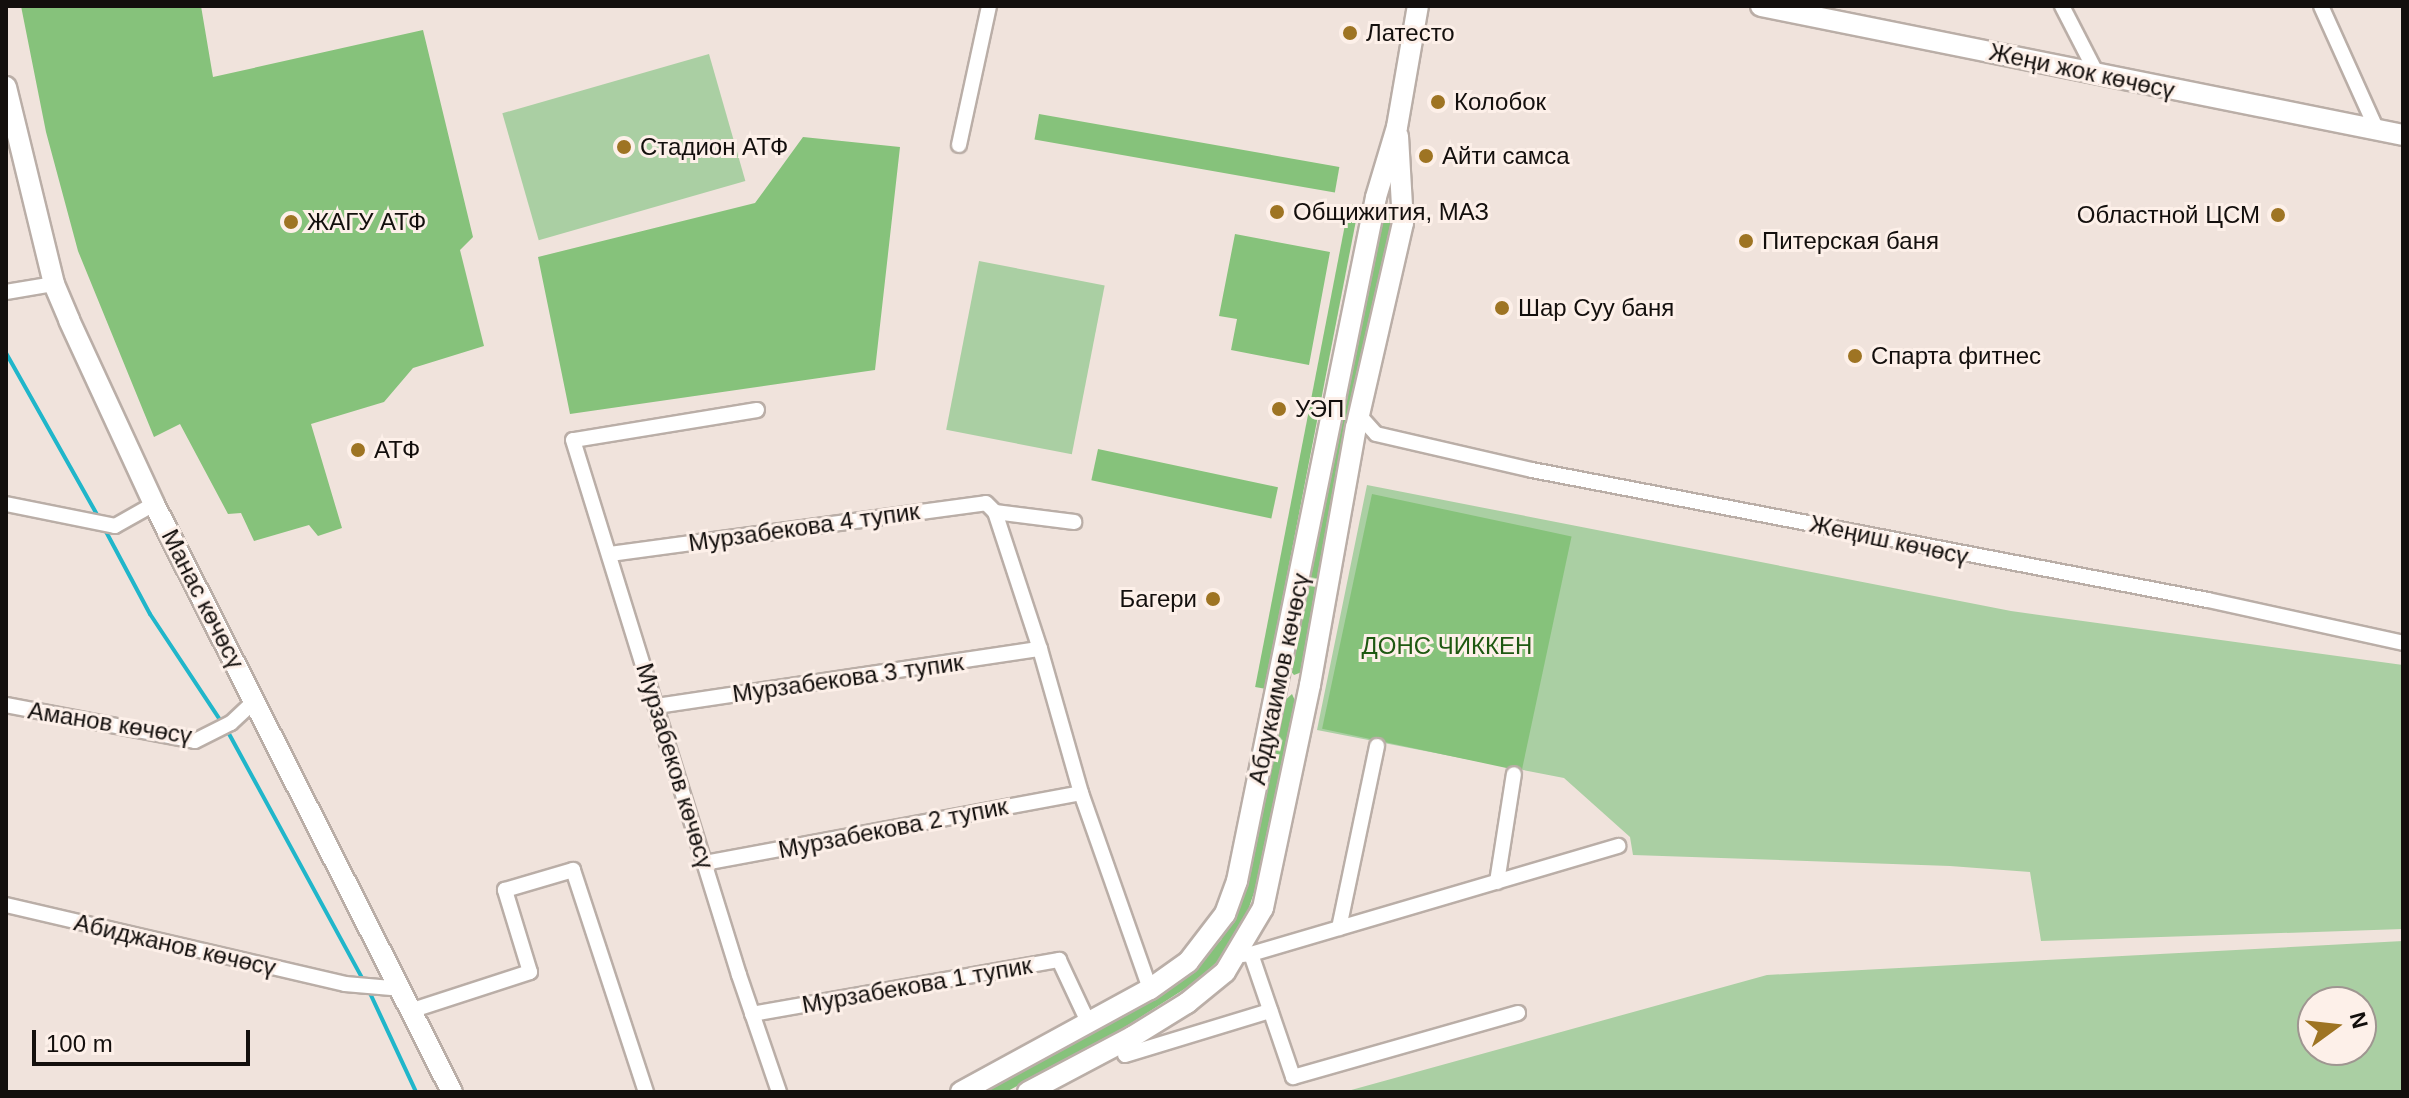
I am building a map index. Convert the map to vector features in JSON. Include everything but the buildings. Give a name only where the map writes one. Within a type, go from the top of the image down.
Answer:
[{"type":"main road","name":"Абдукаимов көчөсү","points":[[961,1092],[1150,989],[1188,962],[1225,914],[1237,881],[1280,680],[1376,197],[1397,127],[1418,6]]},
{"type":"main road","name":"Жеңи жок көчөсү","points":[[1761,6],[2403,135]]},
{"type":"main road","name":"Манас көчөсү","points":[[6,87],[54,284],[154,504],[255,701],[392,989],[413,1010],[452,1092]]},
{"type":"main road","name":"Абдукаимов көчөсү","points":[[1028,1092],[1132,1037],[1187,1003],[1244,954],[1263,908],[1310,685],[1351,452],[1403,223],[1397,127]]},
{"type":"main road","points":[[1280,680],[1310,685]]},
{"type":"street","points":[[959,145],[989,6]]},
{"type":"street","points":[[2062,6],[2097,74]]},
{"type":"street","points":[[2321,6],[2378,132]]},
{"type":"street","points":[[6,292],[54,284]]},
{"type":"street","name":"Мурзабеков көчөсү","points":[[757,410],[573,440],[704,863],[779,1092]]},
{"type":"street","points":[[1351,452],[1376,434],[1359,415]]},
{"type":"street","name":"Жеңиш көчөсү","points":[[1376,434],[1532,470],[2208,600],[2403,643]]},
{"type":"street","name":"Мурзабекова 4 тупик","points":[[610,554],[968,504],[986,503],[995,512],[1074,522]]},
{"type":"street","points":[[6,504],[115,526],[154,504]]},
{"type":"street","points":[[995,512],[1040,649],[1081,793],[1150,989]]},
{"type":"street","name":"Мурзабекова 3 тупик","points":[[657,706],[1040,649]]},
{"type":"street","name":"Аманов көчөсү","points":[[6,705],[195,741],[214,735],[255,701]]},
{"type":"street","points":[[1339,928],[1377,746]]},
{"type":"street","points":[[1497,882],[1514,774]]},
{"type":"street","name":"Мурзабекова 2 тупик","points":[[704,863],[1081,793]]},
{"type":"street","points":[[1518,1013],[1293,1077],[1270,1011],[1244,954],[1618,846]]},
{"type":"street","points":[[413,1010],[530,972],[505,890],[573,870],[646,1092]]},
{"type":"street","name":"Абиджанов көчөсү","points":[[6,905],[345,984],[392,989]]},
{"type":"street","name":"Мурзабекова 1 тупик","points":[[752,1014],[1059,960],[1089,1024]]},
{"type":"street","points":[[1125,1055],[1270,1011]]},
{"type":"green space","points":[[21,6],[201,6],[213,77],[423,30],[473,237],[460,250],[484,346],[413,368],[384,402],[311,424],[342,528],[318,536],[309,525],[254,541],[241,513],[228,514],[180,424],[154,437],[78,251],[46,132]]},
{"type":"green space","name":"Стадион АТФ","points":[[709,54],[745,181],[539,240],[502,113]]},
{"type":"green space","points":[[1039,114],[1339,167],[1335,193],[1034,140]]},
{"type":"green space","points":[[803,137],[900,147],[875,370],[570,414],[538,257],[755,203]]},
{"type":"green space","points":[[1349,204],[1359,206],[1265,689],[1255,687]]},
{"type":"green space","points":[[1389,213],[1394,219],[1302,672],[1294,675],[1289,669],[1380,215]]},
{"type":"green space","points":[[1235,234],[1330,252],[1309,365],[1231,350],[1237,319],[1219,316]]},
{"type":"green space","points":[[979,261],[1105,285],[1072,454],[946,430]]},
{"type":"green space","points":[[1098,449],[1278,487],[1271,519],[1091,480]]},
{"type":"green space","points":[[1367,485],[2011,611],[2403,665],[2403,929],[2041,941],[2030,872],[1950,866],[1633,855],[1630,837],[1564,778],[1317,730]]},
{"type":"green space","name":"ДОНС ЧИККЕН","points":[[1372,494],[1572,536],[1522,771],[1322,729]]},
{"type":"green space","points":[[1292,694],[1297,705],[1259,878],[1241,931],[1228,951],[1197,981],[1122,1029],[1006,1092],[982,1092],[1144,1003],[1197,964],[1221,940],[1235,912],[1283,702]]},
{"type":"green space","points":[[2403,941],[2403,1092],[1344,1092],[1767,975]]},
{"type":"waterway","points":[[6,353],[99,518]]},
{"type":"waterway","points":[[103,526],[150,614],[228,732],[365,983]]},
{"type":"waterway","points":[[369,991],[416,1092]]},
{"type":"place","name":"Латесто","points":[[1350,33]]},
{"type":"place","name":"Колобок","points":[[1438,102]]},
{"type":"place","name":"Стадион АТФ","points":[[624,147]]},
{"type":"place","name":"Айти самса","points":[[1426,156]]},
{"type":"place","name":"Общижития, МАЗ","points":[[1277,212]]},
{"type":"place","name":"Областной ЦСМ","points":[[2278,215]]},
{"type":"place","name":"ЖАГУ АТФ","points":[[291,222]]},
{"type":"place","name":"Питерская баня","points":[[1746,241]]},
{"type":"place","name":"Шар Суу баня","points":[[1502,308]]},
{"type":"place","name":"Спарта фитнес","points":[[1855,356]]},
{"type":"place","name":"УЭП","points":[[1279,409]]},
{"type":"place","name":"АТФ","points":[[358,450]]},
{"type":"place","name":"Багери","points":[[1213,599]]}]
